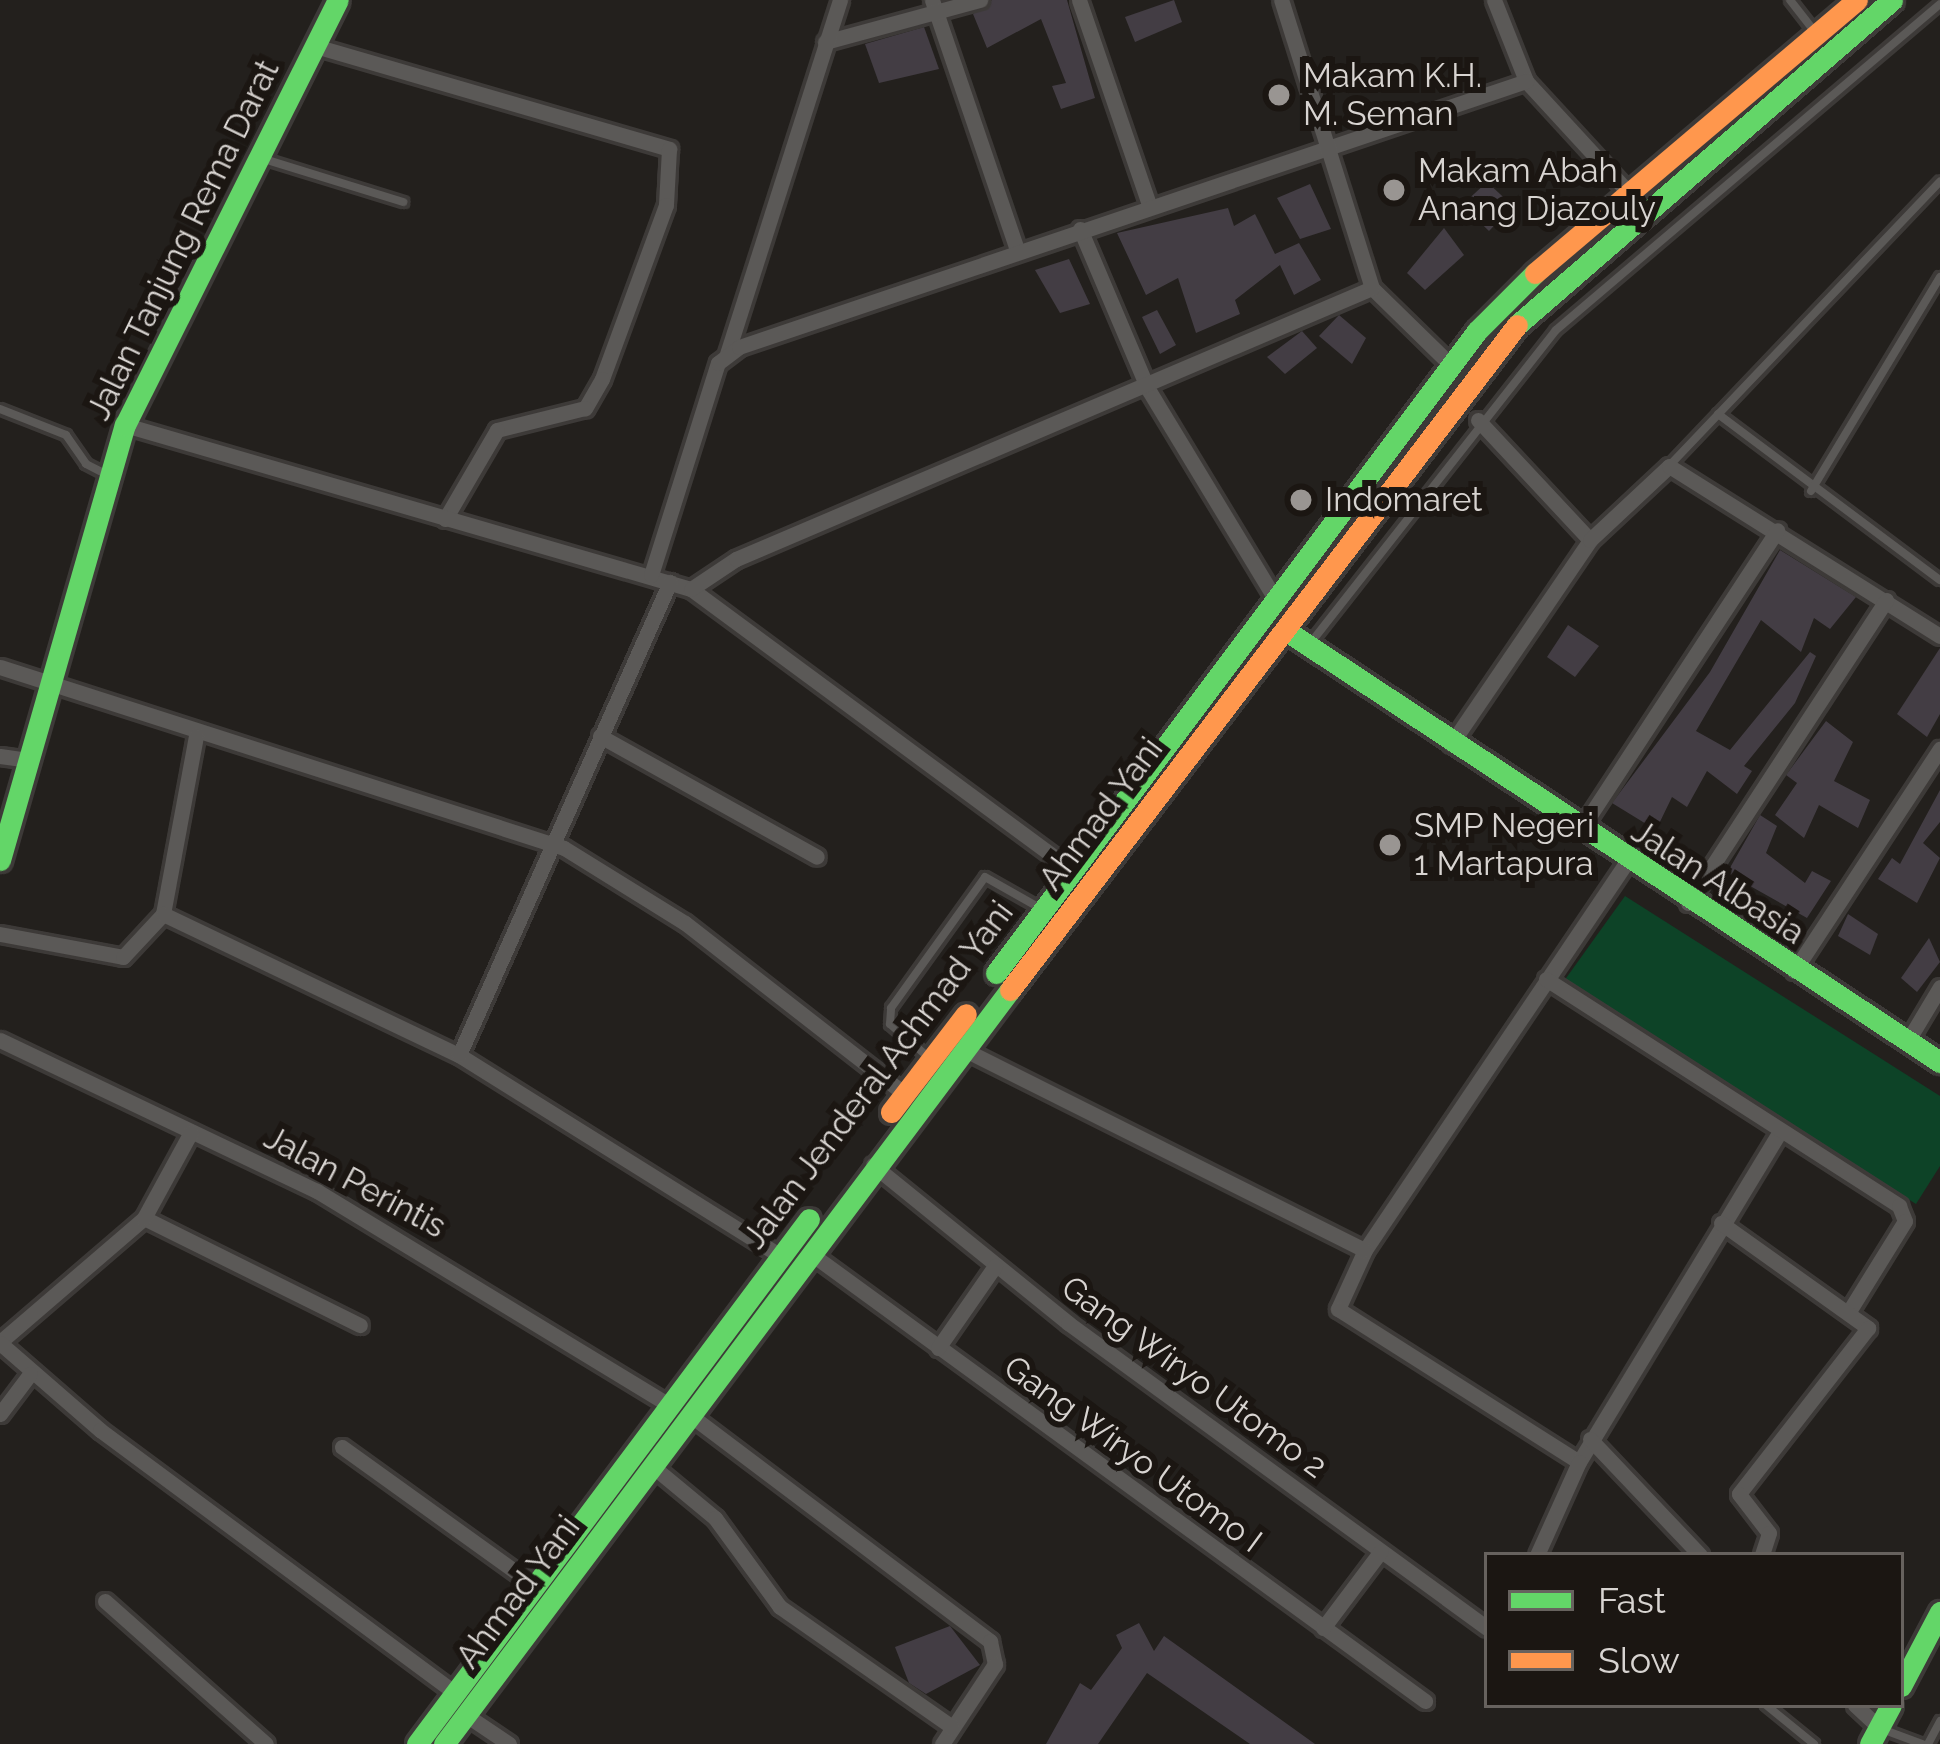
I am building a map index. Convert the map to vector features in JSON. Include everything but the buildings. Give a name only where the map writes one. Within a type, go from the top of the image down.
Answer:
[{"type":"main road","name":"Jalan Tanjung Rema Darat","points":[[0,860],[125,424],[338,0]]},
{"type":"main road","name":"Jalan Jenderal Achmad Yani","points":[[417,1744],[667,1404],[904,1094],[940,1064],[1044,911],[1276,600],[1398,455],[1450,364],[1552,256],[1857,0]]},
{"type":"main road","points":[[1398,455],[1532,303],[1892,0]]},
{"type":"main road","name":"Ahmad Yani","points":[[444,1744],[873,1165],[940,1064],[963,1049],[1285,631],[1358,528],[1382,476]]},
{"type":"main road","name":"Jalan Albasia","points":[[1285,631],[1626,863],[1940,1062]]},
{"type":"main road","points":[[613,1478],[633,1491]]},
{"type":"main road","points":[[588,1511],[609,1525]]},
{"type":"main road","points":[[1904,1680],[1940,1612]]},
{"type":"main road","points":[[1874,1736],[1889,1708]]},
{"type":"street","points":[[651,575],[839,0]]},
{"type":"street","points":[[825,42],[935,7],[980,0]]},
{"type":"street","points":[[1079,0],[1149,205]]},
{"type":"street","points":[[1282,0],[1372,288],[1450,364]]},
{"type":"street","points":[[1494,0],[1526,81],[1629,193]]},
{"type":"street","points":[[935,7],[1017,250]]},
{"type":"street","points":[[315,46],[669,149],[666,205],[602,379],[585,408],[497,430],[445,519]]},
{"type":"street","points":[[727,354],[1017,250],[1526,81]]},
{"type":"street","points":[[1079,229],[1148,389],[1276,600]]},
{"type":"street","points":[[691,590],[736,560],[1148,389],[1372,288]]},
{"type":"street","points":[[1478,420],[1590,540]]},
{"type":"street","points":[[125,424],[691,590],[1074,871]]},
{"type":"street","points":[[1451,744],[1590,540],[1669,466],[1940,636]]},
{"type":"street","points":[[1579,832],[1777,530]]},
{"type":"street","points":[[459,1055],[670,582]]},
{"type":"street","points":[[1688,903],[1886,600]]},
{"type":"street","points":[[0,668],[196,736],[552,844],[685,923],[904,1094]]},
{"type":"street","points":[[0,934],[123,958],[163,914],[196,736]]},
{"type":"street","points":[[600,736],[817,857]]},
{"type":"street","points":[[1794,971],[1940,748]]},
{"type":"street","points":[[0,756],[28,760]]},
{"type":"street","points":[[1579,1462],[1341,1314],[1337,1298],[1626,863]]},
{"type":"street","points":[[163,914],[459,1055],[781,1256]]},
{"type":"street","points":[[1546,979],[1906,1216],[1848,1313]]},
{"type":"street","points":[[1907,1042],[1940,987]]},
{"type":"street","name":"Jalan Perintis","points":[[0,1040],[400,1238],[667,1404]]},
{"type":"street","points":[[963,1049],[1365,1250]]},
{"type":"street","points":[[191,1132],[144,1218],[0,1342],[30,1374],[455,1693]]},
{"type":"street","points":[[1538,1552],[1591,1439],[1780,1132]]},
{"type":"street","name":"Gang Wiryo Utomo 2","points":[[873,1165],[995,1266],[1484,1626]]},
{"type":"street","points":[[144,1218],[360,1325]]},
{"type":"street","points":[[1721,1223],[1868,1328],[1866,1341],[1739,1494],[1768,1533],[1763,1552]]},
{"type":"street","name":"Gang Wiryo Utomo I","points":[[808,1251],[1426,1702]]},
{"type":"street","points":[[938,1348],[995,1266]]},
{"type":"street","points":[[0,1414],[30,1374]]},
{"type":"street","points":[[690,1414],[990,1640],[995,1664],[942,1744]]},
{"type":"street","points":[[1591,1439],[1697,1552]]},
{"type":"street","points":[[342,1447],[534,1586]]},
{"type":"street","points":[[651,1465],[715,1518],[780,1607],[952,1727]]},
{"type":"street","points":[[1323,1628],[1381,1550]]},
{"type":"street","points":[[105,1601],[266,1744]]},
{"type":"street","points":[[1857,1708],[1874,1736]]},
{"type":"street","points":[[466,1715],[508,1744]]},
{"type":"lane","points":[[1790,0],[1818,35]]},
{"type":"lane","points":[[1309,645],[1379,545],[1556,330],[1940,4]]},
{"type":"lane","points":[[259,158],[403,202]]},
{"type":"lane","points":[[1669,466],[1940,181]]},
{"type":"lane","points":[[1811,491],[1940,277]]},
{"type":"lane","points":[[1532,303],[1556,330]]},
{"type":"lane","points":[[0,409],[66,435],[86,464],[110,475]]},
{"type":"lane","points":[[1718,414],[1811,491],[1940,580]]},
{"type":"lane","points":[[1358,528],[1379,545]]},
{"type":"lane","points":[[940,1064],[888,1017],[985,877],[1044,911]]},
{"type":"lane","points":[[1770,1708],[1814,1744]]},
{"type":"lane","points":[[1874,1736],[1925,1744],[1940,1721]]},
{"type":"green space","points":[[1625,896],[1940,1096],[1940,1166],[1916,1204],[1564,981]]},
{"type":"traffic: fast","points":[[0,860],[125,425],[338,0]]},
{"type":"traffic: fast","points":[[1517,325],[1892,0]]},
{"type":"traffic: fast","points":[[996,973],[1477,331],[1535,273]]},
{"type":"traffic: fast","points":[[1285,630],[1940,1062]]},
{"type":"traffic: fast","points":[[444,1744],[1010,990]]},
{"type":"traffic: fast","points":[[417,1744],[809,1219]]},
{"type":"traffic: fast","points":[[1904,1680],[1940,1612]]},
{"type":"traffic: fast","points":[[1870,1744],[1889,1708]]},
{"type":"traffic: slow","points":[[1535,273],[1857,0]]},
{"type":"traffic: slow","points":[[1010,990],[1517,325]]},
{"type":"traffic: slow","points":[[891,1112],[966,1014]]},
{"type":"place","name":"Makam K.H. M. Seman","points":[[1279,95]]},
{"type":"place","name":"Makam Abah Anang Djazouly","points":[[1394,190]]},
{"type":"place","name":"Indomaret","points":[[1301,500]]},
{"type":"place","name":"SMP Negeri 1 Martapura","points":[[1390,845]]}]
